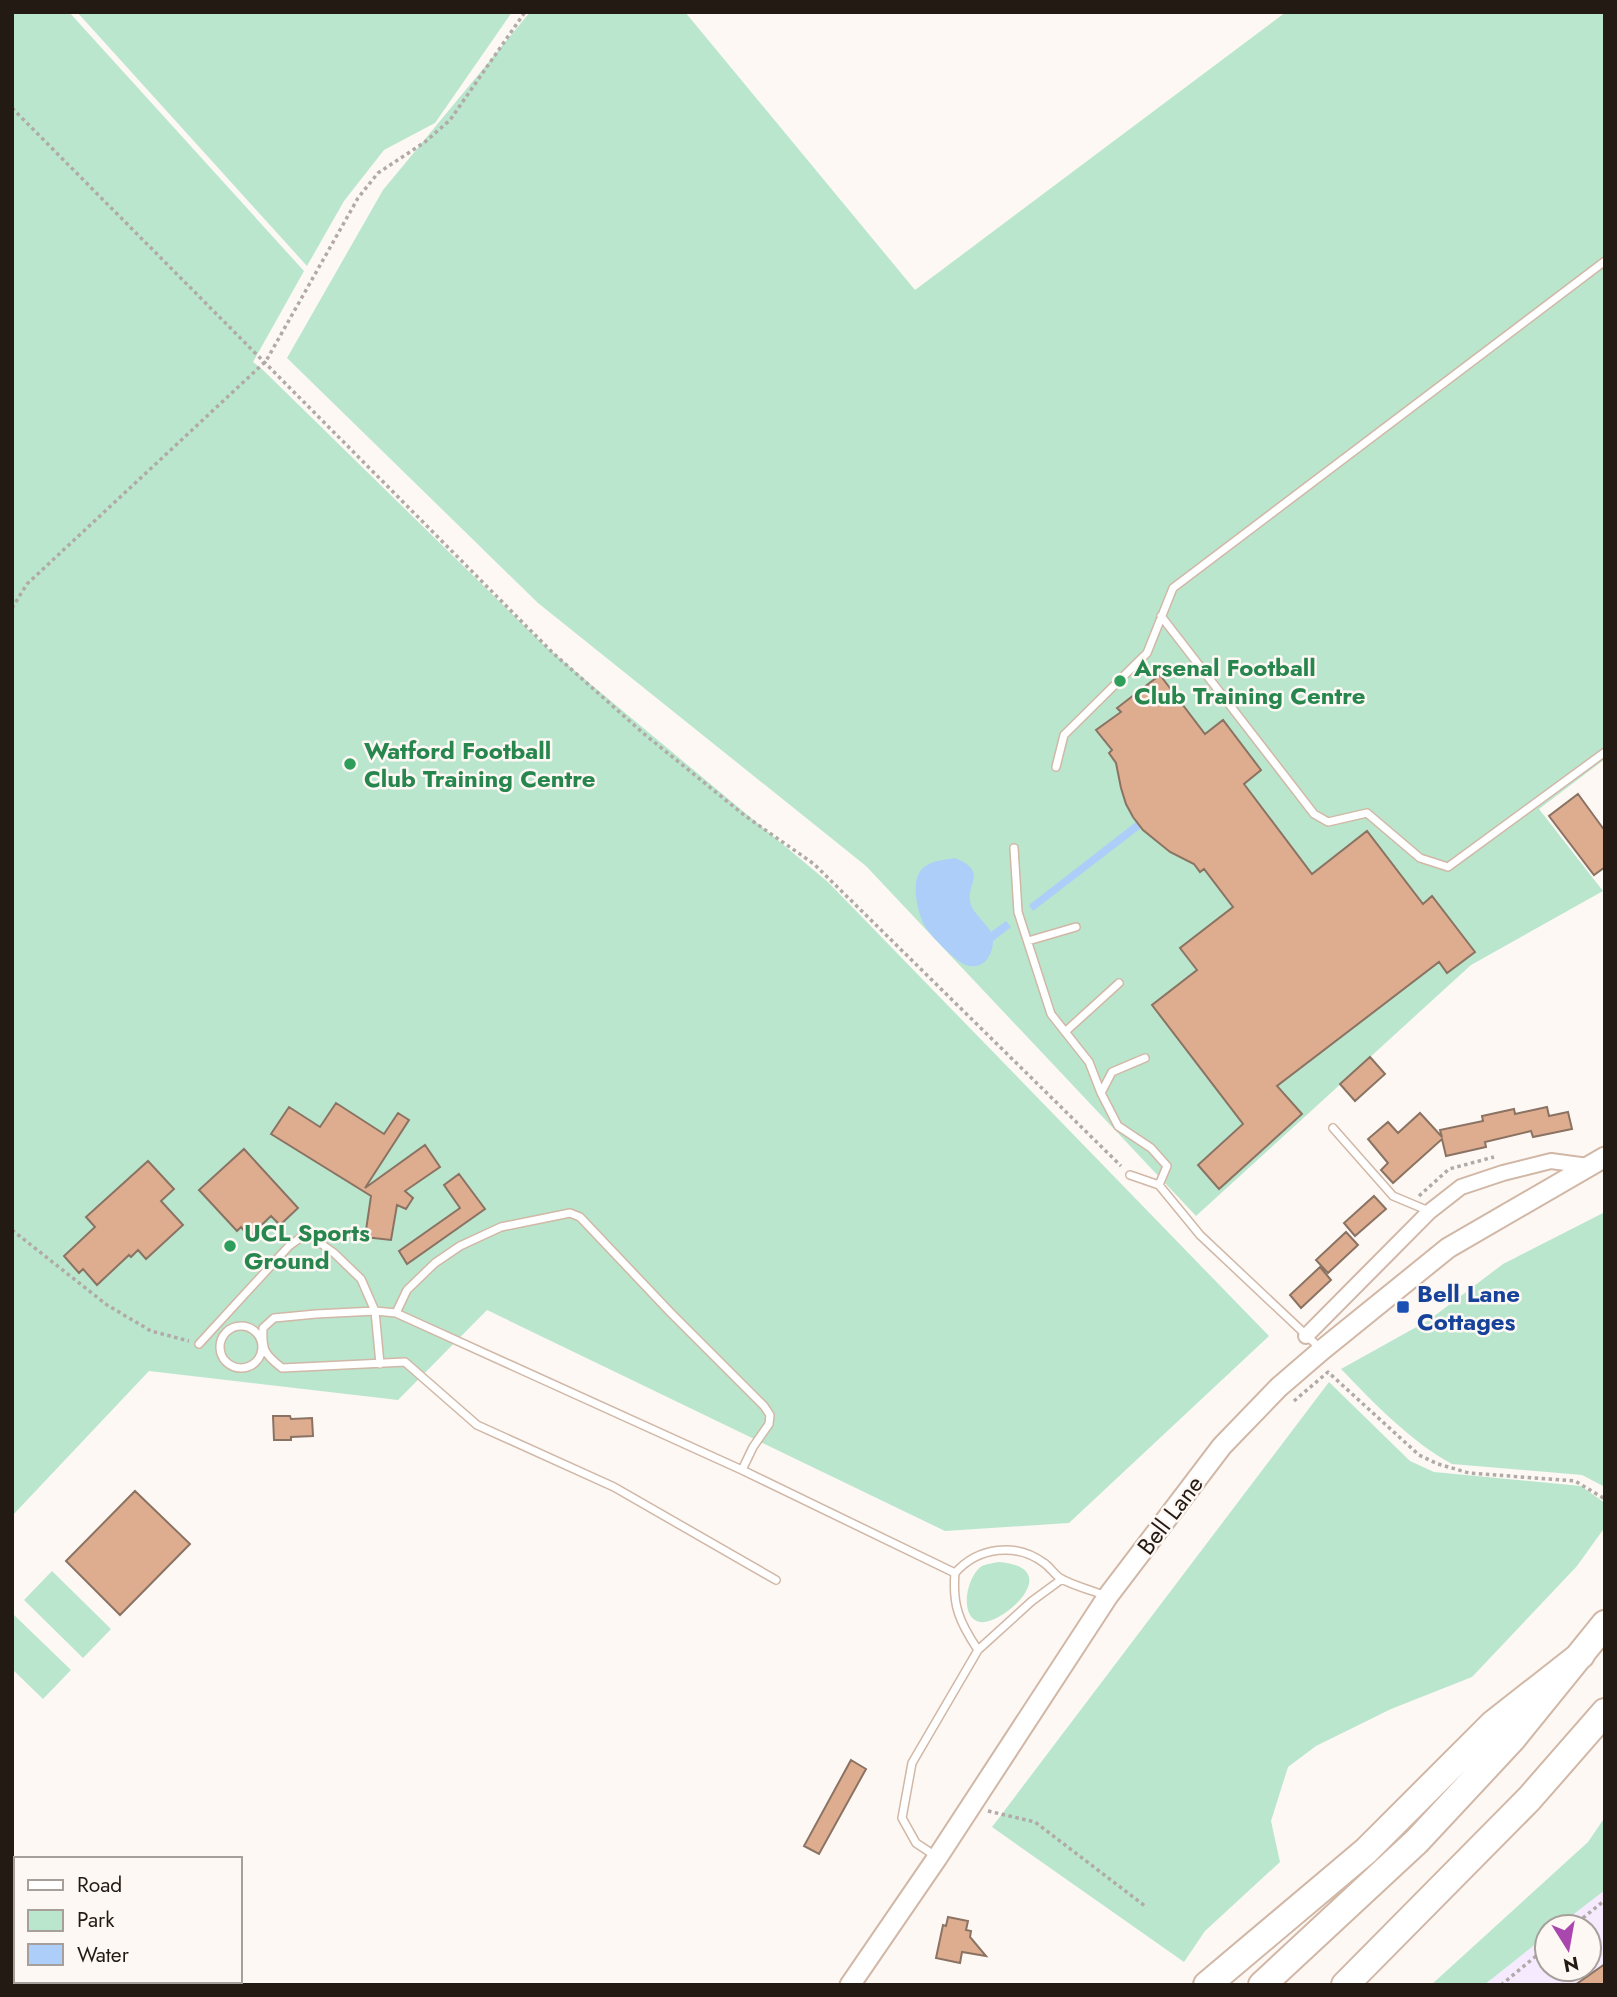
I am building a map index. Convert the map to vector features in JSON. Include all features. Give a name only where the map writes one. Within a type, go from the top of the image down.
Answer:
[{"type":"highway","points":[[1262,1985],[1417,1841],[1512,1739],[1605,1624]]},
{"type":"highway","points":[[1207,1985],[1366,1851],[1493,1724],[1581,1655]]},
{"type":"highway","points":[[1345,1985],[1529,1799],[1605,1712]]},
{"type":"main road","name":"Bell Lane","points":[[850,1985],[937,1858],[1108,1596],[1222,1446],[1279,1387],[1448,1248],[1596,1161]]},
{"type":"street","points":[[1306,1336],[1429,1212],[1461,1188],[1503,1173],[1550,1161],[1596,1161]]},
{"type":"lane","points":[[1056,767],[1064,735],[1147,653],[1173,587],[1605,261]]},
{"type":"lane","points":[[1161,617],[1314,814],[1328,822],[1367,813],[1420,858],[1448,867],[1605,752]]},
{"type":"lane","points":[[1014,848],[1018,912],[1051,1014],[1089,1062],[1118,1126],[1151,1148],[1167,1166],[1159,1185]]},
{"type":"lane","points":[[1028,942],[1076,927]]},
{"type":"lane","points":[[1065,1032],[1119,983]]},
{"type":"lane","points":[[1101,1093],[1112,1072],[1144,1058]]},
{"type":"lane","points":[[1333,1128],[1393,1196],[1429,1212]]},
{"type":"lane","points":[[1130,1175],[1159,1185],[1199,1235],[1322,1350]]},
{"type":"lane","points":[[396,1313],[407,1290],[435,1263],[460,1246],[517,1222],[570,1213],[580,1217],[770,1415],[769,1424],[753,1447],[742,1470]]},
{"type":"lane","points":[[200,1344],[289,1246],[300,1238],[313,1238],[334,1253],[361,1279],[375,1311],[380,1364]]},
{"type":"lane","points":[[776,1580],[614,1487],[477,1425],[405,1362],[282,1367],[269,1358],[262,1346],[257,1333],[245,1326],[238,1326],[226,1332],[220,1345],[224,1358],[234,1367],[241,1368],[254,1364],[258,1359],[262,1346],[263,1328],[274,1318],[375,1311],[396,1313],[742,1470],[955,1573]]},
{"type":"lane","points":[[978,1650],[962,1626],[953,1592],[955,1573],[964,1562],[976,1556],[991,1550],[1022,1551],[1043,1562],[1062,1579],[1108,1596]]},
{"type":"lane","points":[[937,1858],[916,1843],[902,1818],[912,1763],[978,1650],[1032,1601],[1062,1579]]},
{"type":"path","points":[[12,608],[27,584],[265,361],[358,198],[378,173],[425,142],[450,120],[525,12]]},
{"type":"path","points":[[12,108],[553,653],[744,815],[814,864],[1130,1175]]},
{"type":"path","points":[[12,1230],[107,1305],[151,1331],[200,1344]]},
{"type":"path","points":[[1294,1401],[1328,1372],[1419,1455],[1438,1464],[1469,1473],[1575,1481],[1605,1499]]},
{"type":"path","points":[[970,1807],[1035,1822],[1145,1906]]},
{"type":"path","points":[[1589,1913],[1605,1900]]},
{"type":"path","points":[[1501,1985],[1533,1959]]},
{"type":"shaded area","points":[[1605,1890],[1605,1985],[1484,1985],[1533,1946],[1533,1983],[1603,1983],[1603,1913],[1575,1913]]},
{"type":"green space","name":"Watford Football Club Training Centre","points":[[12,12],[69,12],[304,271],[253,362],[545,646],[828,882],[1269,1336],[1069,1523],[945,1531],[487,1310],[398,1400],[149,1371],[12,1516]]},
{"type":"green space","points":[[77,12],[512,12],[435,123],[384,150],[344,201],[307,266]]},
{"type":"green space","name":"Arsenal Football Club Training Centre","points":[[530,12],[685,12],[915,290],[1286,12],[1605,12],[1605,759],[1539,809],[1603,891],[1471,965],[1196,1216],[866,866],[538,603],[287,358],[383,190]]},
{"type":"green space","points":[[1605,1212],[1605,1487],[1582,1475],[1452,1464],[1407,1433],[1341,1369],[1429,1320],[1503,1264]]},
{"type":"green space","points":[[1329,1382],[1410,1461],[1434,1472],[1581,1486],[1605,1503],[1605,1527],[1577,1566],[1472,1677],[1391,1709],[1316,1746],[1288,1767],[1271,1821],[1280,1862],[1205,1931],[1184,1962],[992,1827]]},
{"type":"green space","points":[[998,1562],[1018,1566],[1028,1574],[1029,1584],[1014,1606],[990,1621],[980,1622],[973,1619],[969,1613],[969,1587],[972,1578],[982,1566]]},
{"type":"green space","points":[[52,1571],[111,1629],[83,1658],[24,1600]]},
{"type":"green space","points":[[12,1613],[71,1670],[43,1699],[12,1669]]},
{"type":"green space","points":[[1605,1817],[1605,1890],[1575,1913],[1533,1913],[1533,1946],[1484,1985],[1431,1985],[1588,1842]]},
{"type":"water","points":[[1136,822],[1141,828],[1033,911],[1029,905]]},
{"type":"water","points":[[955,858],[965,863],[974,873],[970,891],[971,905],[991,932],[1006,921],[1011,927],[993,941],[989,957],[977,966],[962,963],[939,943],[926,928],[917,905],[919,872],[931,863]]},
{"type":"building","points":[[1160,675],[1205,734],[1223,720],[1261,770],[1244,784],[1312,874],[1367,831],[1423,904],[1432,896],[1475,952],[1447,973],[1439,962],[1277,1086],[1302,1114],[1219,1189],[1198,1165],[1243,1124],[1152,1005],[1197,970],[1180,948],[1233,907],[1204,869],[1200,872],[1194,864],[1170,852],[1143,830],[1126,804],[1116,763],[1109,753],[1112,750],[1096,730],[1121,712],[1117,708]]},
{"type":"building","points":[[1578,794],[1605,831],[1605,867],[1594,875],[1549,816]]},
{"type":"building","points":[[1370,1057],[1385,1074],[1355,1101],[1340,1084]]},
{"type":"building","points":[[336,1103],[384,1134],[398,1113],[409,1120],[365,1188],[425,1145],[440,1167],[405,1191],[413,1198],[406,1209],[397,1205],[391,1240],[365,1237],[371,1196],[271,1134],[289,1107],[320,1127]]},
{"type":"building","points":[[1547,1107],[1549,1116],[1568,1112],[1572,1129],[1533,1137],[1531,1131],[1485,1142],[1486,1147],[1446,1156],[1442,1139],[1393,1183],[1381,1170],[1388,1163],[1368,1139],[1388,1122],[1398,1133],[1420,1113],[1442,1137],[1440,1130],[1483,1121],[1482,1116],[1514,1109],[1515,1114]]},
{"type":"building","points":[[244,1149],[298,1208],[280,1225],[271,1216],[249,1237],[241,1227],[237,1231],[199,1190]]},
{"type":"building","points":[[148,1161],[174,1189],[161,1201],[183,1225],[146,1259],[138,1250],[97,1285],[83,1269],[79,1273],[64,1256],[95,1227],[86,1217]]},
{"type":"building","points":[[459,1174],[485,1209],[407,1264],[399,1251],[460,1208],[444,1185]]},
{"type":"building","points":[[1374,1196],[1386,1209],[1355,1236],[1344,1223]]},
{"type":"building","points":[[1346,1232],[1358,1245],[1328,1273],[1316,1260]]},
{"type":"building","points":[[1320,1267],[1331,1280],[1301,1308],[1290,1295]]},
{"type":"building","points":[[273,1416],[312,1418],[313,1436],[274,1440]]},
{"type":"building","points":[[135,1491],[190,1544],[120,1615],[66,1561]]},
{"type":"building","points":[[851,1760],[866,1769],[819,1854],[804,1846]]},
{"type":"building","points":[[948,1917],[968,1921],[966,1930],[971,1931],[970,1937],[986,1956],[962,1952],[960,1963],[936,1958],[943,1925],[946,1926]]},
{"type":"building","points":[[1605,1964],[1605,1985],[1575,1985],[1603,1983]]},
{"type":"place","name":"Arsenal Football Club Training Centre","points":[[1120,681]]},
{"type":"place","name":"Watford Football Club Training Centre","points":[[350,764]]},
{"type":"place","name":"UCL Sports Ground","points":[[230,1246]]},
{"type":"place","name":"Bell Lane Cottages","points":[[1403,1307]]}]
